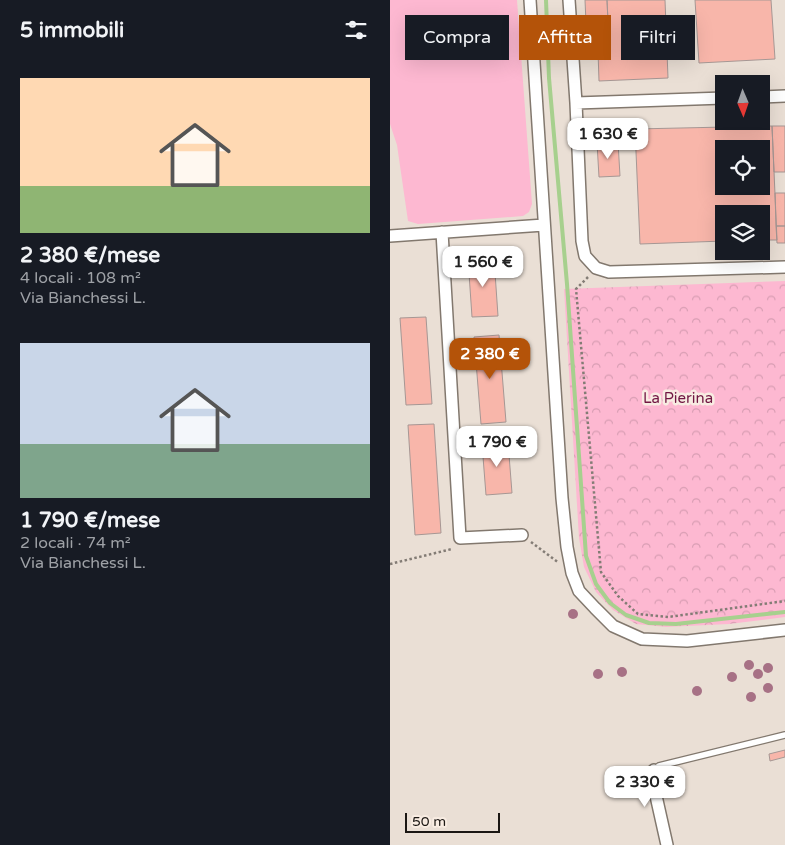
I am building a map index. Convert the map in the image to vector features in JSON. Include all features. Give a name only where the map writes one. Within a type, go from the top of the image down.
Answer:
[{"type":"street","points":[[530,0],[566,547],[572,573],[579,591],[613,626],[642,639],[687,641],[785,630]]},
{"type":"street","points":[[569,0],[582,242],[585,256],[596,268],[609,272],[785,267]]},
{"type":"street","points":[[770,97],[785,96]]},
{"type":"street","points":[[576,103],[715,98]]},
{"type":"street","points":[[390,236],[544,225]]},
{"type":"street","points":[[442,232],[460,538],[522,535]]},
{"type":"street","points":[[654,770],[652,778],[667,845]]},
{"type":"lane","points":[[654,770],[659,766],[785,735]]},
{"type":"path","points":[[596,268],[576,289],[601,572],[618,596],[638,614],[668,617],[785,601]]},
{"type":"path","points":[[522,535],[572,573]]},
{"type":"path","points":[[390,564],[452,549]]},
{"type":"green space","points":[[390,0],[517,0],[519,60],[521,60],[532,204],[529,212],[523,216],[418,224],[408,221],[397,145],[390,124]]},
{"type":"green space","name":"La Pierina","points":[[785,281],[785,617],[729,624],[666,627],[636,624],[613,610],[596,592],[584,567],[579,538],[564,289]]},
{"type":"building","points":[[585,0],[607,0],[608,15],[586,15]]},
{"type":"building","points":[[607,0],[665,0],[666,15],[621,15],[621,60],[667,60],[668,78],[599,81],[598,60],[611,60],[611,15],[608,15]]},
{"type":"building","points":[[695,0],[771,0],[775,59],[699,63]]},
{"type":"building","points":[[770,126],[772,126],[777,240],[770,240],[770,205],[715,205],[715,241],[640,244],[635,129],[715,127],[715,130],[770,130]]},
{"type":"building","points":[[772,126],[785,126],[785,172],[774,172]]},
{"type":"building","points":[[618,142],[620,176],[599,177],[597,143]]},
{"type":"building","points":[[775,193],[785,193],[785,226],[776,226]]},
{"type":"building","points":[[776,226],[785,226],[785,243],[777,243]]},
{"type":"building","points":[[494,258],[498,316],[472,317],[468,259]]},
{"type":"building","points":[[426,317],[432,404],[406,405],[400,318]]},
{"type":"building","points":[[499,335],[506,422],[481,424],[474,337]]},
{"type":"building","points":[[434,424],[441,533],[415,535],[408,425]]},
{"type":"building","points":[[508,442],[512,493],[486,495],[482,444]]},
{"type":"building","points":[[785,750],[785,757],[770,761],[769,754]]},
{"type":"waterway","points":[[546,0],[549,78],[567,284],[586,556],[596,584],[610,603],[626,615],[649,623],[676,624],[785,612]]}]
